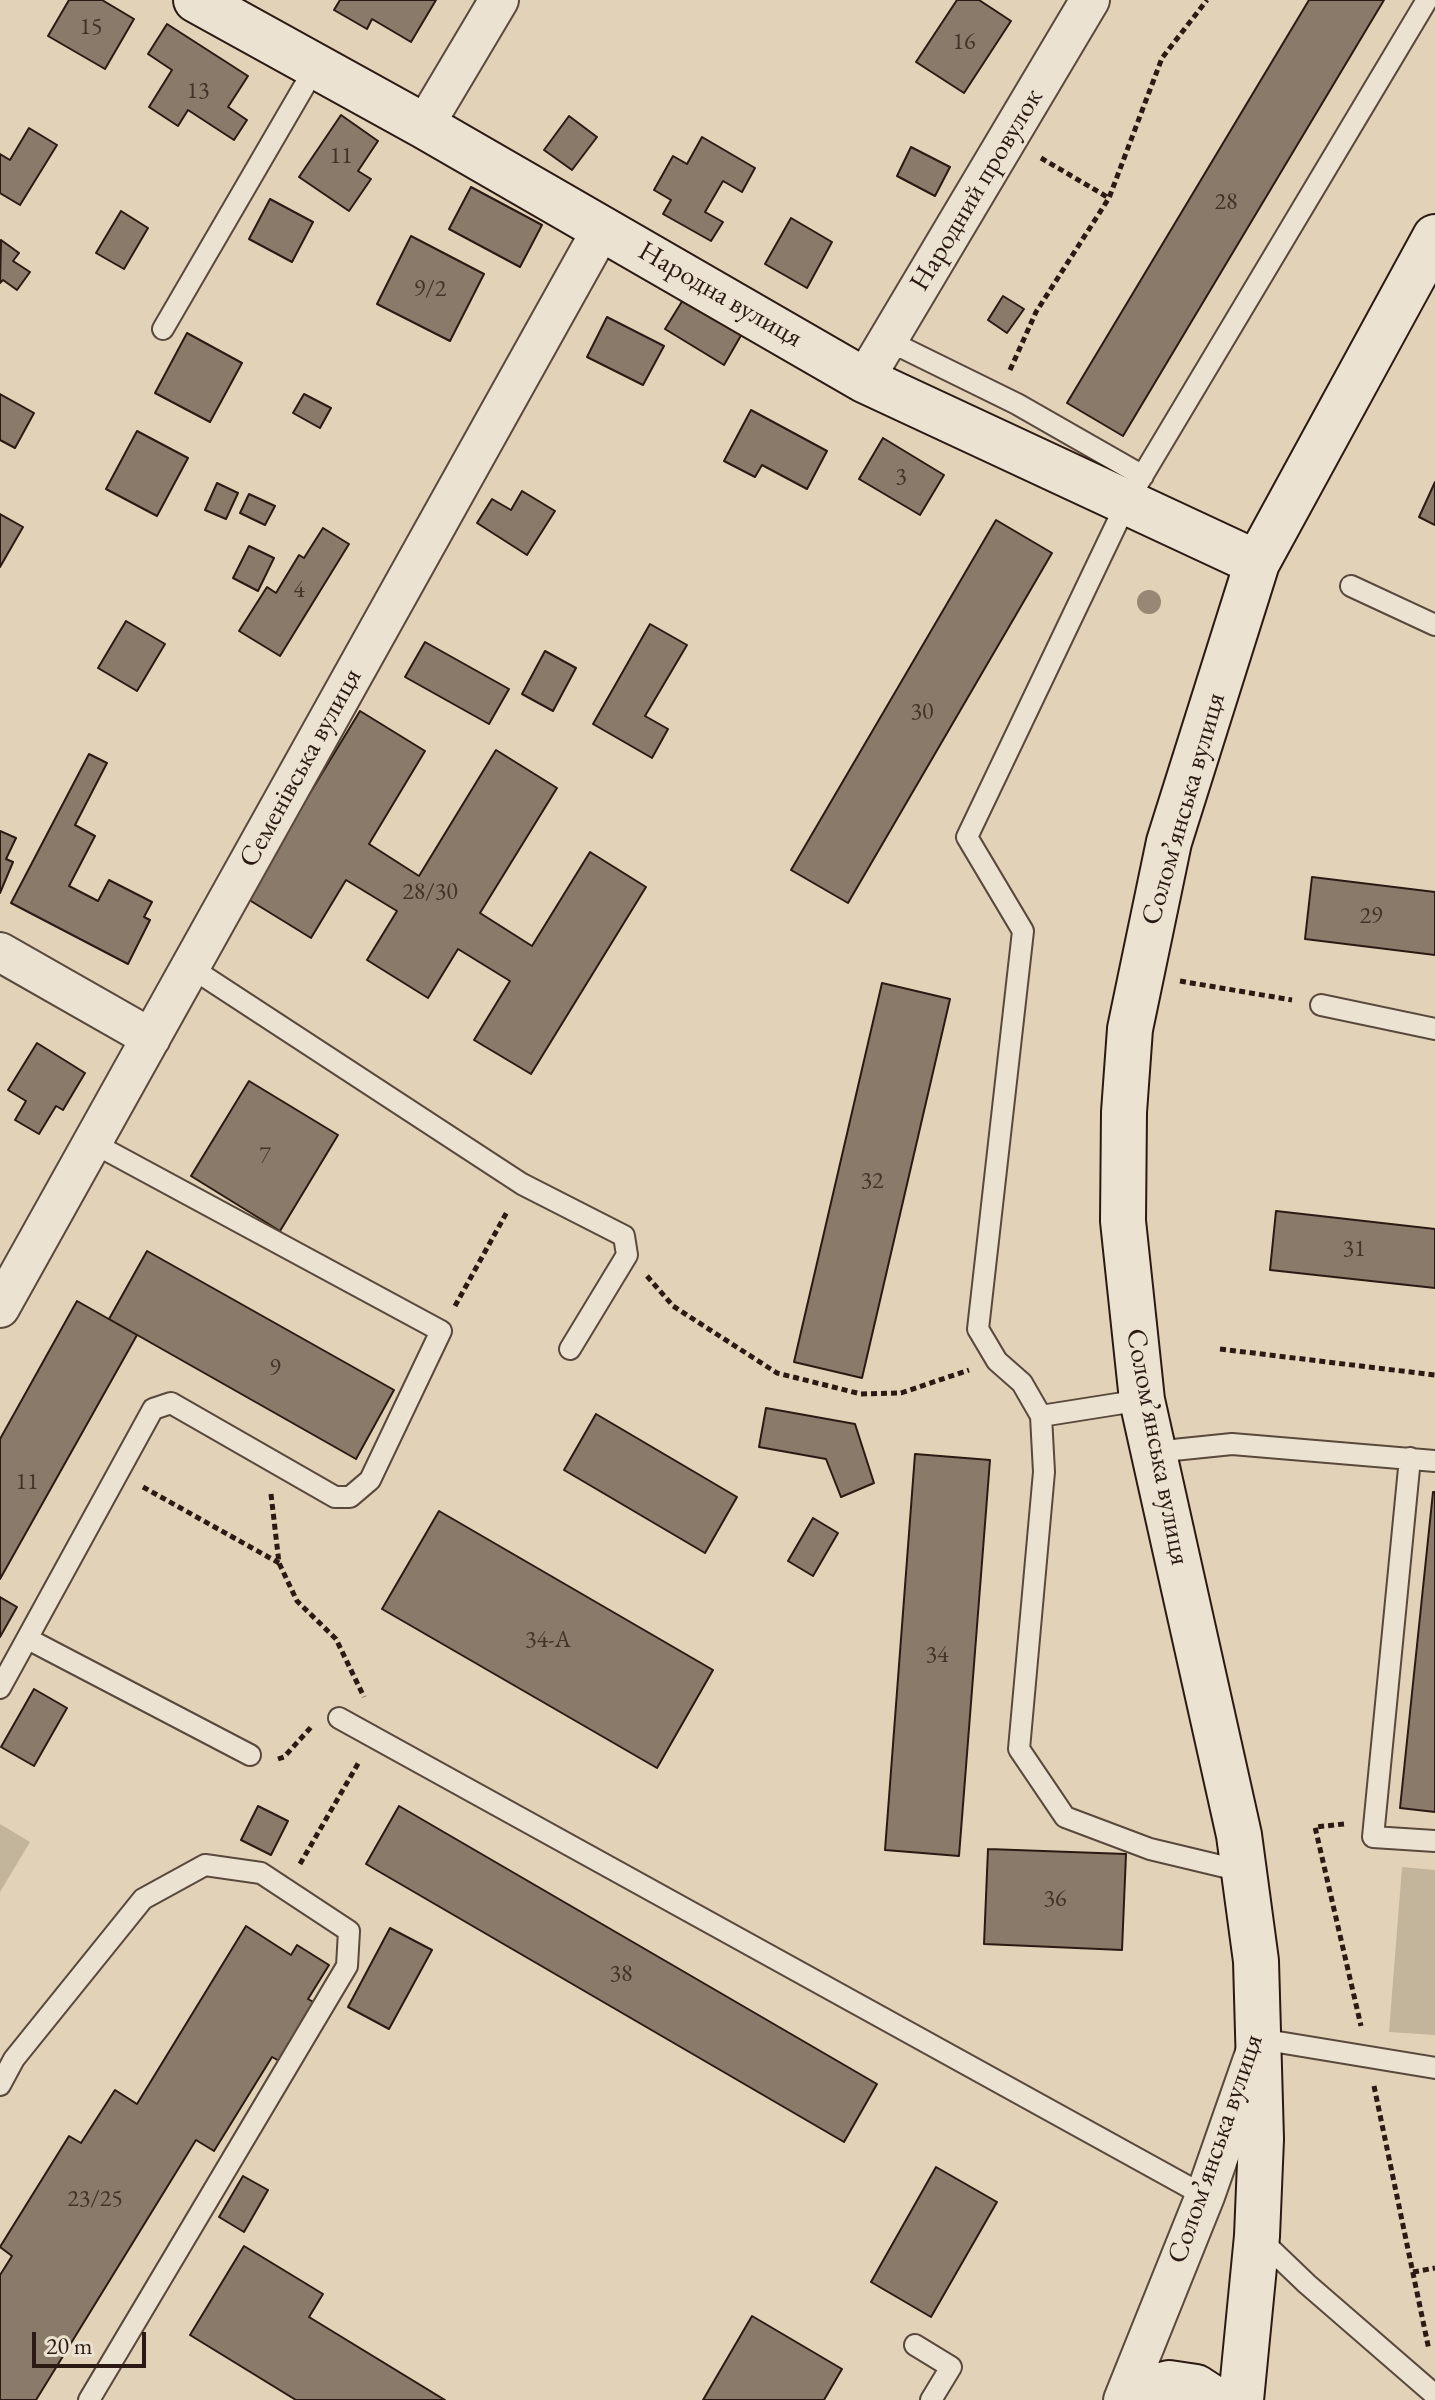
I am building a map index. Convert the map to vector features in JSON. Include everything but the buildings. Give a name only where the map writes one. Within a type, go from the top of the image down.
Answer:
[{"type":"main road","name":"Народна вулиця","points":[[196,0],[603,227],[874,364],[1136,488],[1257,563]]},
{"type":"main road","name":"Соломʼянська вулиця","points":[[1260,2039],[1246,1872],[1142,1400],[1123,1221],[1124,1112],[1130,1029],[1169,842],[1257,563],[1435,237]]},
{"type":"main road","points":[[1241,2400],[1257,2236],[1260,2039]]},
{"type":"main road","points":[[1133,2400],[1146,2389],[1169,2383],[1196,2387],[1216,2400]]},
{"type":"street","points":[[424,126],[499,0]]},
{"type":"street","name":"Народний провулок","points":[[874,364],[1090,0]]},
{"type":"street","name":"Семенівська вулиця","points":[[0,1308],[603,227]]},
{"type":"street","points":[[0,952],[151,1038]]},
{"type":"street","name":"Соломʼянська вулиця","points":[[1123,2400],[1205,2196],[1260,2039]]},
{"type":"lane","points":[[1246,1872],[1150,1849],[1065,1817],[1019,1749],[1044,1472],[1041,1416],[1022,1383],[997,1361],[978,1329],[1023,931],[967,837],[1136,488],[1427,0]]},
{"type":"lane","points":[[163,329],[316,66]]},
{"type":"lane","points":[[874,364],[903,348],[999,395],[1136,488]]},
{"type":"lane","points":[[1351,586],[1435,625]]},
{"type":"lane","points":[[190,967],[522,1184],[624,1236],[627,1255],[570,1349]]},
{"type":"lane","points":[[1321,1005],[1435,1029]]},
{"type":"lane","points":[[0,1688],[153,1409],[161,1404],[178,1407],[335,1497],[350,1497],[370,1480],[441,1331],[93,1143]]},
{"type":"lane","points":[[1041,1416],[1142,1400]]},
{"type":"lane","points":[[1154,1452],[1232,1444],[1435,1461]]},
{"type":"lane","points":[[1410,1458],[1373,1837],[1435,1841]]},
{"type":"lane","points":[[28,1639],[250,1755]]},
{"type":"lane","points":[[339,1718],[1205,2196]]},
{"type":"lane","points":[[0,2085],[14,2059],[143,1899],[205,1865],[261,1873],[349,1931],[347,1966],[89,2400]]},
{"type":"lane","points":[[1260,2039],[1435,2068]]},
{"type":"lane","points":[[1257,2236],[1307,2284],[1435,2395]]},
{"type":"lane","points":[[915,2345],[951,2367],[931,2400]]},
{"type":"path","points":[[999,395],[1036,312],[1109,198],[1162,58],[1207,0]]},
{"type":"path","points":[[1007,139],[1109,198]]},
{"type":"path","points":[[1140,973],[1321,1005]]},
{"type":"path","points":[[441,1331],[522,1184]]},
{"type":"path","points":[[627,1255],[673,1306],[777,1373],[861,1394],[901,1393],[997,1361]]},
{"type":"path","points":[[1220,1349],[1435,1375]]},
{"type":"path","points":[[267,1457],[279,1563],[297,1601],[336,1639],[367,1704],[373,1737],[287,1890]]},
{"type":"path","points":[[117,1473],[279,1563]]},
{"type":"path","points":[[250,1755],[269,1761],[284,1757],[320,1718],[339,1718]]},
{"type":"path","points":[[1315,1827],[1368,2057],[1432,2364]]},
{"type":"path","points":[[1413,2272],[1435,2268]]},
{"type":"shaded area","points":[[0,1824],[30,1842],[0,1892]]},
{"type":"shaded area","points":[[1402,1867],[1435,1870],[1435,2035],[1389,2032]]}]
